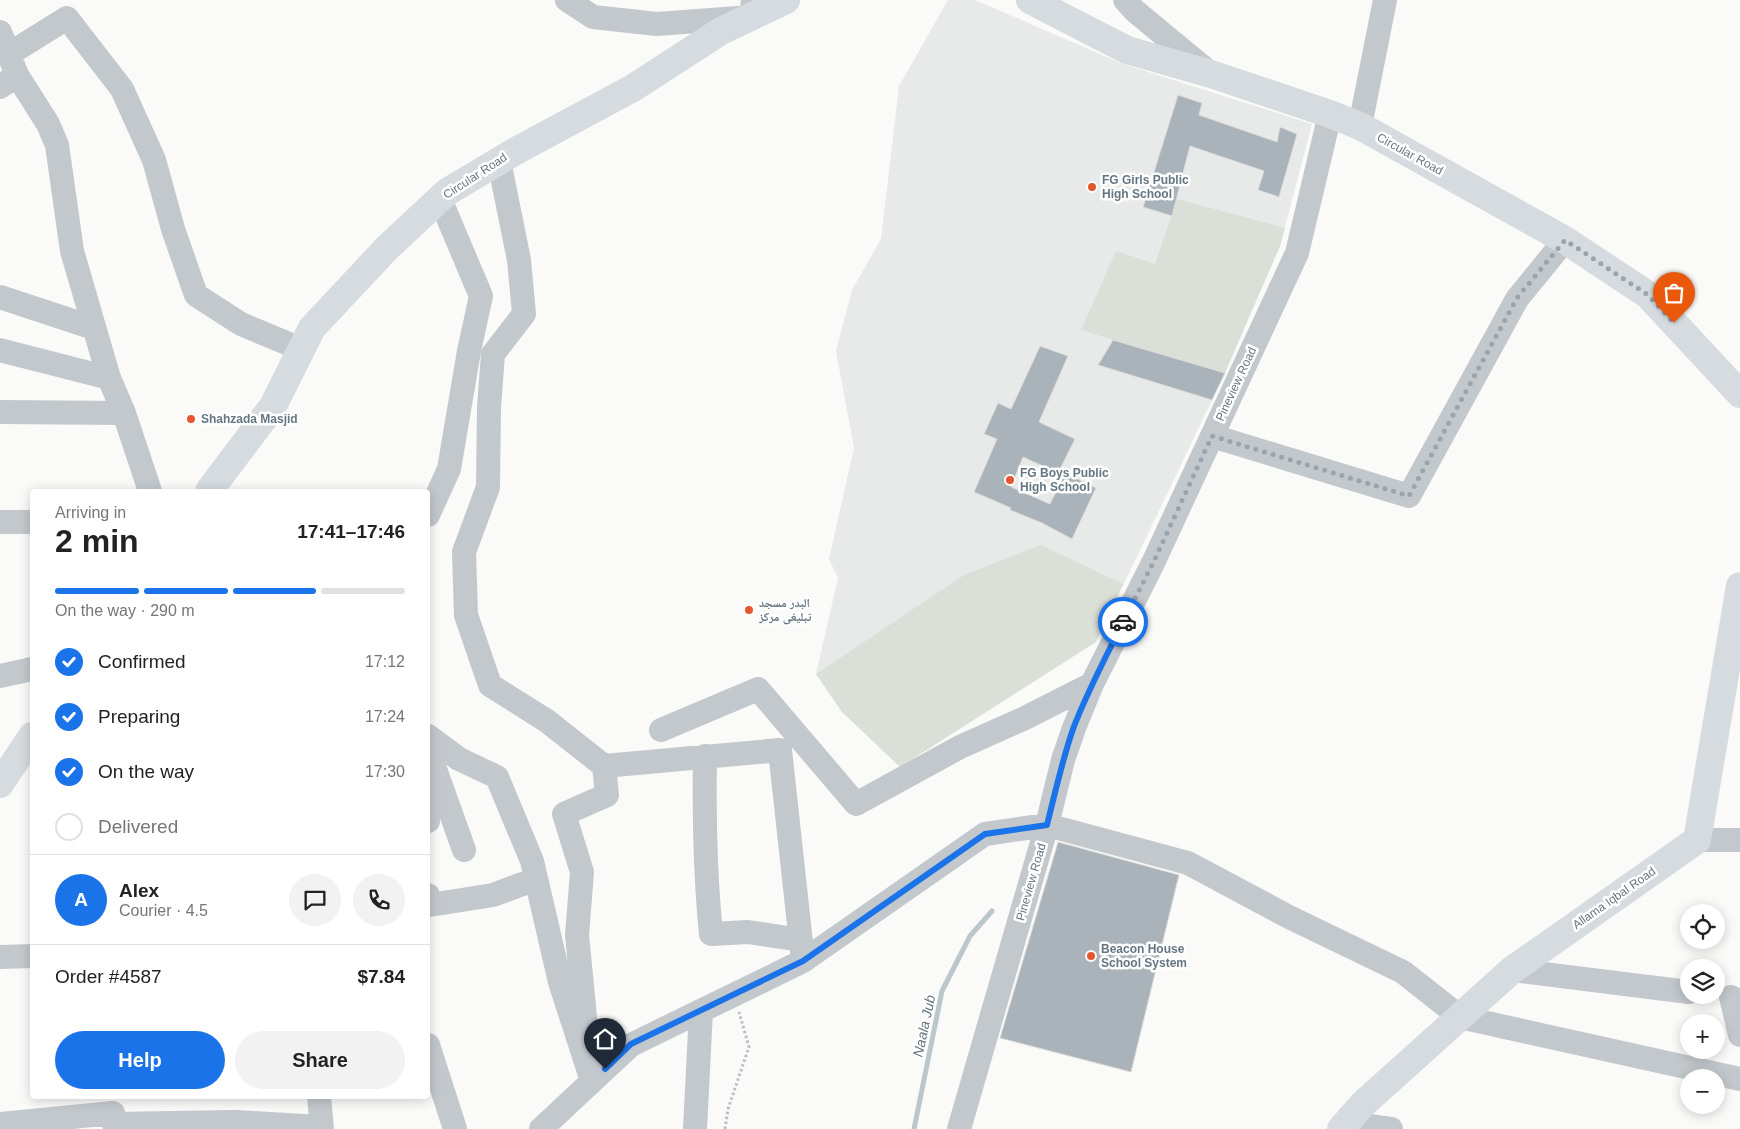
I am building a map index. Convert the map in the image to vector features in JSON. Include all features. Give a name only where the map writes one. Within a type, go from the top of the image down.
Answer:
[{"type":"main road","name":"Circular Road","points":[[211,489],[273,406],[312,328],[387,248],[447,192],[499,161],[633,88],[721,31],[752,8],[786,0]]},
{"type":"main road","name":"Circular Road","points":[[1030,0],[1127,50],[1211,74],[1360,126],[1565,240],[1648,295],[1740,394]]},
{"type":"main road","points":[[1697,840],[1740,586]]},
{"type":"main road","points":[[0,784],[30,739]]},
{"type":"main road","name":"Allama Iqbal Road","points":[[1344,1126],[1363,1104],[1512,970],[1697,840]]},
{"type":"street","points":[[568,0],[593,17],[656,24],[752,8]]},
{"type":"street","points":[[1124,0],[1211,74]]},
{"type":"street","points":[[1360,126],[1384,0]]},
{"type":"street","points":[[8,72],[68,18],[122,89],[154,160],[173,229],[196,295],[241,324],[301,349]]},
{"type":"street","points":[[0,32],[8,72],[48,124],[57,145],[72,251],[109,378],[124,413],[149,489]]},
{"type":"street","name":"Pineview Road","points":[[959,1129],[1047,825],[1063,760],[1074,728],[1092,684],[1153,563],[1296,253],[1330,114]]},
{"type":"street","points":[[499,161],[519,260],[524,314],[493,354],[489,406],[488,487],[464,552],[466,616],[490,685],[547,721],[604,766],[780,750],[802,951]]},
{"type":"street","points":[[430,511],[449,468],[469,351],[481,296],[440,199]]},
{"type":"street","points":[[1212,436],[1409,496],[1517,298],[1565,240]]},
{"type":"street","points":[[0,297],[94,328]]},
{"type":"street","points":[[0,350],[109,378]]},
{"type":"street","points":[[0,412],[124,413]]},
{"type":"street","points":[[0,522],[30,522]]},
{"type":"street","points":[[0,676],[30,670]]},
{"type":"street","points":[[661,730],[758,689],[856,804],[960,747],[1025,718],[1092,684]]},
{"type":"street","points":[[430,737],[459,759],[497,777],[532,860],[560,982],[592,1081]]},
{"type":"street","points":[[705,756],[704,819],[707,893],[711,934],[748,932],[802,951]]},
{"type":"street","points":[[430,763],[434,766],[464,850]]},
{"type":"street","points":[[592,1081],[577,935],[582,872],[564,814],[606,795],[604,766]]},
{"type":"street","points":[[541,1129],[631,1044],[734,995],[985,834],[1047,825],[1188,863],[1289,917],[1403,972],[1460,1017],[1740,1079]]},
{"type":"street","points":[[1697,840],[1740,840]]},
{"type":"street","points":[[430,905],[493,894],[536,878]]},
{"type":"street","points":[[1512,970],[1680,991]]},
{"type":"street","points":[[1728,994],[1740,1035]]},
{"type":"street","points":[[695,1129],[701,1011]]},
{"type":"street","points":[[430,1051],[456,1129]]},
{"type":"street","points":[[0,1124],[113,1116],[322,1128],[319,1099]]},
{"type":"street","points":[[1344,1126],[1391,1129]]},
{"type":"path","points":[[725,1129],[728,1109],[749,1047],[734,995]]},
{"type":"shaded area","points":[[948,0],[975,0],[1123,64],[1312,124],[1280,246],[1212,400],[1096,642],[842,712],[816,674],[838,578],[829,559],[854,448],[836,351],[852,290],[881,239],[899,86]]},
{"type":"shaded area","points":[[1177,199],[1285,228],[1280,246],[1225,373],[1081,330],[1116,251],[1155,264]]},
{"type":"shaded area","points":[[1041,545],[1123,584],[1096,642],[900,767],[842,712],[816,674],[964,575]]},
{"type":"building","points":[[1178,95],[1202,103],[1199,115],[1277,142],[1280,127],[1297,134],[1279,197],[1258,190],[1264,171],[1190,146],[1172,216],[1143,207]]},
{"type":"building","points":[[1113,340],[1225,373],[1212,400],[1098,365]]},
{"type":"building","points":[[1040,346],[1068,356],[1039,422],[1075,439],[1058,473],[1023,457],[1011,487],[1050,504],[1065,473],[1096,488],[1072,539],[1042,523],[1010,510],[1011,508],[974,492],[997,439],[984,434],[998,403],[1011,409]]},
{"type":"building","name":"Beacon House School System","points":[[1058,842],[1179,875],[1131,1072],[1000,1038]]},
{"type":"waterway","name":"Naala Jub","points":[[914,1129],[942,991],[970,936],[992,911]]},
{"type":"way so far","points":[[1123,622],[1153,563],[1212,436],[1409,496],[1517,298],[1565,240],[1648,295],[1674,323]]},
{"type":"place","name":"FG Girls Public High School","points":[[1092,187]]},
{"type":"place","name":"Shahzada Masjid","points":[[191,419]]},
{"type":"place","name":"FG Boys Public High School","points":[[1010,480]]},
{"type":"place","name":"البدر مسجد تبلیغی مرکز","points":[[749,610]]},
{"type":"place","name":"Beacon House School System","points":[[1091,956]]},
{"type":"route","points":[[605,1069],[631,1044],[803,961],[985,834],[1047,825],[1063,760],[1074,728],[1092,684],[1123,622]]}]
